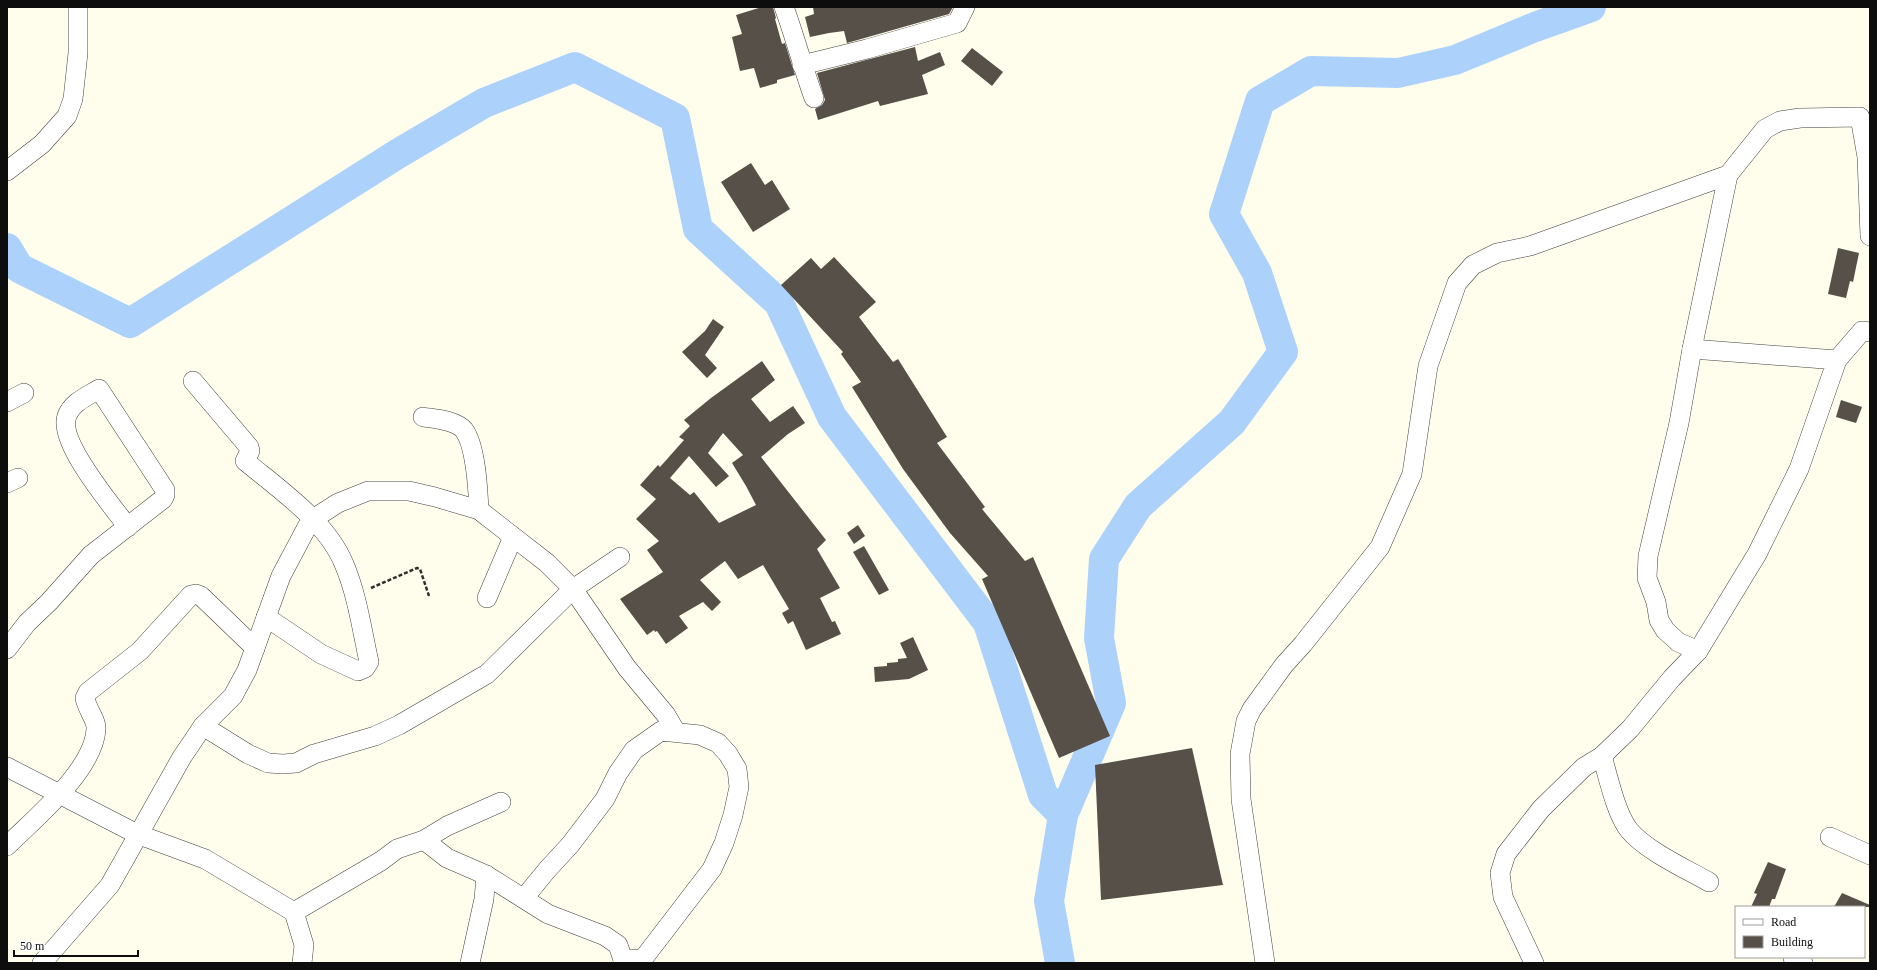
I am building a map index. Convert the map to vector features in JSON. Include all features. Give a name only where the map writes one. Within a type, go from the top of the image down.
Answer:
[{"type":"street","points":[[7,171],[42,144],[67,116],[73,99],[78,53],[78,7]]},
{"type":"street","points":[[784,7],[814,98]]},
{"type":"street","points":[[802,65],[867,49],[957,23],[965,7]]},
{"type":"street","points":[[1698,651],[1678,642],[1665,630],[1659,620],[1656,602],[1647,578],[1648,556],[1679,423],[1692,349],[1728,175],[1765,129],[1780,121],[1865,112],[1870,236]]},
{"type":"street","points":[[1265,963],[1241,799],[1240,754],[1246,721],[1252,709],[1284,665],[1303,644],[1380,547],[1412,474],[1428,366],[1457,283],[1473,265],[1497,253],[1530,246],[1728,175]]},
{"type":"street","points":[[1534,963],[1503,896],[1500,873],[1506,854],[1541,809],[1584,767],[1602,756],[1630,729],[1672,678],[1698,651],[1757,554],[1799,469],[1837,360],[1867,326]]},
{"type":"street","points":[[1692,349],[1837,360]]},
{"type":"street","points":[[193,381],[249,447],[250,451],[245,460],[313,519],[329,538],[344,563],[354,595],[369,662],[365,668],[358,671],[321,654],[266,617]]},
{"type":"street","points":[[7,648],[27,623],[49,602],[91,555],[128,527],[163,499],[165,495],[165,490],[99,389],[73,405],[66,417],[66,431],[79,461],[128,527]]},
{"type":"street","points":[[7,402],[24,393]]},
{"type":"street","points":[[423,417],[450,422],[463,430],[468,438],[477,474],[479,510]]},
{"type":"street","points":[[42,963],[110,885],[137,834],[182,756],[202,726],[233,696],[247,670],[285,569],[299,541],[313,519],[338,503],[368,491],[409,491],[479,510],[547,563],[573,589],[626,668],[666,715],[676,732]]},
{"type":"street","points":[[487,598],[513,537]]},
{"type":"street","points":[[202,726],[248,754],[268,763],[283,764],[296,763],[314,754],[375,736],[399,725],[487,674],[573,589],[620,557]]},
{"type":"street","points":[[7,846],[60,795],[91,752],[97,727],[86,705],[85,698],[88,692],[140,651],[191,596],[196,594],[201,596],[255,648]]},
{"type":"street","points":[[424,840],[447,858],[486,875],[548,914],[605,936],[618,945],[623,961],[645,961],[712,870],[724,843],[733,815],[739,787],[737,769],[728,754],[718,743],[700,735],[661,731],[634,750],[618,773],[605,799],[570,845],[524,898]]},
{"type":"street","points":[[1602,756],[1614,794],[1629,830],[1654,851],[1708,882]]},
{"type":"street","points":[[7,767],[137,834],[205,859],[294,912],[304,945],[302,963]]},
{"type":"street","points":[[294,912],[381,861],[397,849],[424,840],[447,826],[500,802]]},
{"type":"street","points":[[1830,837],[1870,855]]},
{"type":"street","points":[[470,963],[484,899],[486,875]]},
{"type":"path","points":[[354,595],[417,568],[420,569],[429,596]]},
{"type":"building","points":[[762,7],[773,7],[782,44],[785,43],[795,75],[777,80],[777,83],[760,88],[754,68],[740,71],[732,37],[742,34],[736,15]]},
{"type":"building","points":[[813,7],[953,7],[949,14],[847,43],[844,31],[810,37],[805,17],[814,14]]},
{"type":"building","points":[[915,47],[918,61],[940,52],[945,65],[922,75],[928,94],[880,106],[878,101],[818,120],[815,109],[822,105],[825,100],[817,73]]},
{"type":"building","points":[[972,48],[1003,72],[992,86],[961,61]]},
{"type":"building","points":[[751,163],[765,185],[772,180],[790,209],[753,232],[721,182]]},
{"type":"building","points":[[1838,248],[1859,253],[1853,282],[1850,281],[1846,298],[1828,294]]},
{"type":"building","points":[[834,257],[876,302],[859,317],[893,362],[898,359],[947,437],[937,443],[985,507],[982,509],[1025,561],[1033,557],[1110,736],[1059,758],[982,579],[988,576],[950,533],[903,469],[852,387],[861,382],[841,354],[843,352],[781,285],[811,258],[821,269]]},
{"type":"building","points":[[713,319],[724,327],[705,355],[717,368],[707,378],[682,352],[705,331]]},
{"type":"building","points":[[762,361],[775,380],[751,399],[770,422],[793,406],[805,423],[788,434],[761,457],[826,540],[817,549],[840,588],[820,598],[832,622],[835,621],[841,634],[806,650],[793,621],[788,624],[782,613],[789,609],[763,565],[738,579],[725,561],[700,580],[721,602],[712,611],[703,602],[679,616],[688,628],[666,644],[657,631],[655,632],[654,630],[647,635],[620,599],[663,572],[647,550],[659,541],[636,519],[656,499],[640,485],[658,465],[660,467],[684,440],[679,437],[690,426],[684,420],[711,398]],"holes":[[[723,433],[743,455],[732,463],[756,505],[719,523],[694,492],[690,495],[670,478],[689,456],[716,487],[729,476],[708,453]]]},
{"type":"building","points":[[1841,400],[1862,407],[1856,423],[1836,417]]},
{"type":"building","points":[[858,525],[865,536],[854,544],[847,533]]},
{"type":"building","points":[[864,546],[889,590],[879,595],[853,552]]},
{"type":"building","points":[[913,637],[928,670],[909,679],[875,682],[874,667],[887,666],[887,663],[898,662],[898,659],[907,658],[900,643]]},
{"type":"building","points":[[1192,748],[1223,885],[1101,900],[1095,765]]},
{"type":"building","points":[[1768,862],[1786,869],[1775,899],[1772,899],[1769,906],[1751,906],[1757,894],[1754,893]]},
{"type":"building","points":[[1842,893],[1870,905],[1870,907],[1865,906],[1835,906]]},
{"type":"waterway","points":[[1060,963],[1049,901],[1063,815],[1111,703],[1099,638],[1104,559],[1138,506],[1232,422],[1283,352],[1257,273],[1224,214],[1260,101],[1311,71],[1398,73],[1455,60],[1535,27],[1591,7]]},
{"type":"waterway","points":[[7,248],[19,268],[130,323],[399,153],[484,103],[575,67],[675,118],[698,229],[779,303],[832,417],[988,623],[1043,795],[1063,815]]}]
